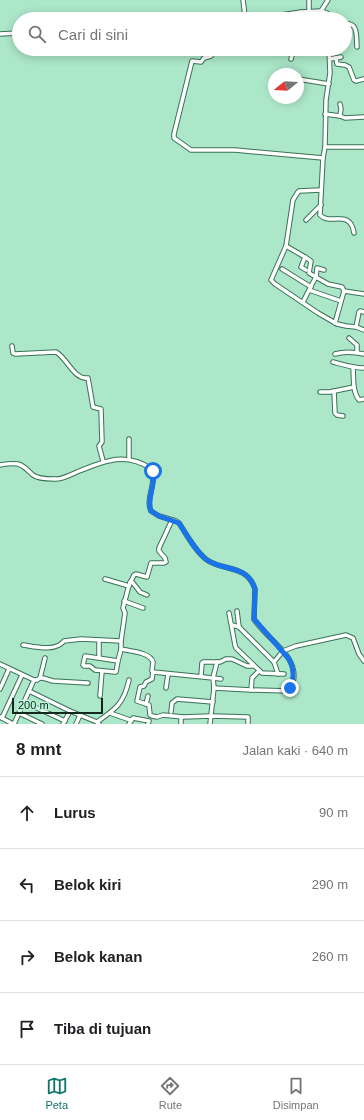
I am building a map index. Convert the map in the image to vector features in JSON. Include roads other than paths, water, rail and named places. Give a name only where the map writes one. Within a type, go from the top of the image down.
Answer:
[{"type":"street","points":[[243,0],[244,12]]},
{"type":"street","points":[[309,0],[309,12]]},
{"type":"street","points":[[301,12],[322,11],[328,0]]},
{"type":"street","points":[[352,24],[357,35],[357,47]]},
{"type":"street","points":[[0,34],[12,33]]},
{"type":"street","points":[[211,56],[204,58],[201,62],[192,62],[174,138],[191,150],[235,150],[323,158]]},
{"type":"street","points":[[341,57],[330,59],[330,73],[325,114],[325,147],[320,215],[321,217],[345,219],[350,221],[353,226],[354,233]]},
{"type":"street","points":[[336,58],[337,64],[349,67],[354,80],[364,80]]},
{"type":"street","points":[[304,80],[329,84]]},
{"type":"street","points":[[340,104],[340,116]]},
{"type":"street","points":[[325,114],[344,118],[364,117]]},
{"type":"street","points":[[325,147],[364,147]]},
{"type":"street","points":[[321,190],[298,192],[293,200],[286,246],[271,280],[335,323],[364,330]]},
{"type":"street","points":[[306,220],[320,205]]},
{"type":"street","points":[[286,246],[311,262],[309,273],[328,284],[342,287],[344,291],[364,294]]},
{"type":"street","points":[[305,257],[301,267],[306,270]]},
{"type":"street","points":[[303,302],[316,277],[317,268],[324,270]]},
{"type":"street","points":[[282,269],[310,288],[341,301]]},
{"type":"street","points":[[335,323],[344,291]]},
{"type":"street","points":[[356,327],[359,312],[364,312]]},
{"type":"street","points":[[349,338],[357,345],[357,352]]},
{"type":"street","points":[[12,346],[13,353],[15,354],[56,352],[63,357],[72,369],[80,376],[88,378],[92,407],[101,409],[102,442],[99,446],[103,461]]},
{"type":"street","points":[[335,354],[357,352],[364,354]]},
{"type":"street","points":[[333,362],[353,368],[364,368]]},
{"type":"street","points":[[353,368],[354,387],[359,400],[364,399]]},
{"type":"street","points":[[320,392],[354,387]]},
{"type":"street","points":[[334,391],[335,413],[343,416]]},
{"type":"street","points":[[129,439],[130,459]]},
{"type":"street","points":[[0,465],[19,464],[37,477],[54,480],[103,461],[114,459],[130,459],[152,469],[154,479],[150,499],[151,511],[159,516],[179,523],[199,554],[206,559],[238,571],[250,579],[255,589],[254,619],[289,659],[293,672],[293,682],[290,691],[214,688]]},
{"type":"street","points":[[118,661],[84,656],[83,665],[90,666],[95,670],[116,672],[121,649],[125,614],[123,608],[124,601],[129,584],[134,574],[147,576],[152,563],[164,564],[166,562],[166,558],[159,552],[158,548],[172,520]]},
{"type":"street","points":[[105,579],[133,584],[140,592],[147,595]]},
{"type":"street","points":[[124,601],[143,608]]},
{"type":"street","points":[[237,611],[239,627]]},
{"type":"street","points":[[229,613],[235,647],[262,674],[284,674]]},
{"type":"street","points":[[232,625],[239,627],[274,662],[278,674]]},
{"type":"street","points":[[274,662],[283,651],[296,646],[346,635],[353,638],[359,654],[364,661]]},
{"type":"street","points":[[23,645],[53,647],[62,644],[64,641],[74,639],[121,641]]},
{"type":"street","points":[[99,640],[99,658]]},
{"type":"street","points":[[121,649],[141,653],[152,660],[153,672],[151,680],[146,682],[144,686],[140,687],[137,701],[150,706],[150,715],[157,717],[163,715],[193,718],[211,716],[248,717],[248,724]]},
{"type":"street","points":[[90,666],[91,656]]},
{"type":"street","points":[[40,678],[45,658]]},
{"type":"street","points":[[201,676],[202,663],[220,662],[226,659],[232,659],[247,666],[254,666]]},
{"type":"street","points":[[210,724],[214,688],[213,678],[217,662]]},
{"type":"street","points":[[0,664],[34,680],[40,678],[53,681],[88,683]]},
{"type":"street","points":[[0,689],[9,669]]},
{"type":"street","points":[[100,696],[102,671]]},
{"type":"street","points":[[153,672],[221,679]]},
{"type":"street","points":[[250,690],[252,678],[259,672]]},
{"type":"street","points":[[22,674],[1,718],[13,724],[34,680]]},
{"type":"street","points":[[166,688],[168,674]]},
{"type":"street","points":[[29,691],[95,722],[110,713],[124,698],[127,692],[129,680]]},
{"type":"street","points":[[146,704],[148,696]]},
{"type":"street","points":[[171,712],[172,703],[177,699],[213,702]]},
{"type":"street","points":[[24,702],[64,722],[70,711]]},
{"type":"street","points":[[19,713],[42,724]]},
{"type":"street","points":[[110,713],[130,722],[133,718],[149,721],[148,724]]},
{"type":"street","points":[[76,724],[80,715]]},
{"type":"street","points":[[181,717],[181,724]]}]
